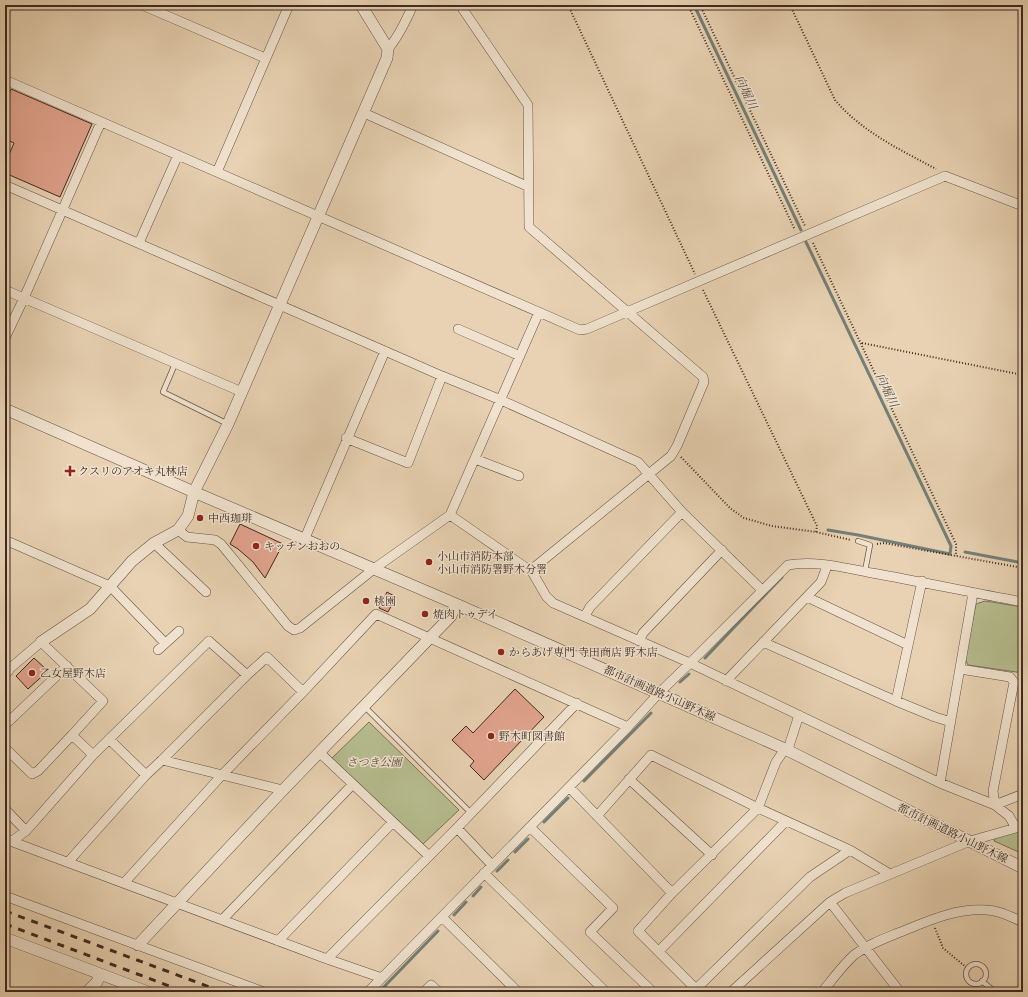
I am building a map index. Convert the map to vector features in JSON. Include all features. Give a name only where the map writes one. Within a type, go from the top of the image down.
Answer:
[{"type":"street","points":[[142,5],[266,58]]},
{"type":"street","points":[[217,172],[289,5]]},
{"type":"street","points":[[361,5],[388,49]]},
{"type":"street","points":[[6,670],[41,642],[90,610],[132,561],[154,543],[178,530],[188,516],[194,492],[228,424],[364,113],[387,58],[388,49],[396,40],[413,5]]},
{"type":"street","points":[[460,5],[528,105],[529,227],[703,376],[704,382],[671,456],[531,570]]},
{"type":"street","points":[[5,80],[580,330],[587,329],[945,176],[1023,206]]},
{"type":"street","points":[[364,113],[529,187]]},
{"type":"street","points":[[5,338],[101,122]]},
{"type":"street","points":[[139,243],[178,156]]},
{"type":"street","points":[[5,185],[442,376],[501,400],[638,462],[682,512],[762,590]]},
{"type":"street","points":[[5,290],[242,392]]},
{"type":"street","points":[[178,530],[187,537],[215,540],[221,544],[288,626],[294,630],[300,628],[375,568],[450,515],[539,312]]},
{"type":"street","points":[[458,329],[520,356]]},
{"type":"street","points":[[305,538],[346,438],[385,351]]},
{"type":"street","points":[[346,438],[408,463],[442,376]]},
{"type":"street","name":"都市計画道路小山野木線","points":[[5,409],[194,492],[375,568],[785,749],[1023,868]]},
{"type":"street","points":[[475,459],[518,476]]},
{"type":"street","points":[[585,616],[590,607],[682,512]]},
{"type":"street","points":[[450,515],[531,570],[546,596],[553,603],[690,663],[940,783],[995,805],[1009,816],[1019,827],[970,841],[845,893],[830,902],[731,992]]},
{"type":"street","points":[[5,540],[110,586],[166,643]]},
{"type":"street","points":[[154,543],[206,592]]},
{"type":"street","points":[[639,641],[644,633],[722,550]]},
{"type":"street","points":[[368,992],[628,727],[659,693],[788,565],[802,562],[865,571],[1023,602]]},
{"type":"street","points":[[726,681],[821,582],[827,566]]},
{"type":"street","points":[[896,701],[922,581]]},
{"type":"street","points":[[940,783],[973,593]]},
{"type":"street","points":[[807,597],[908,646]]},
{"type":"street","points":[[138,945],[283,790],[431,638],[451,616],[456,604]]},
{"type":"street","points":[[124,883],[222,775],[376,614],[628,727]]},
{"type":"street","points":[[158,650],[179,631]]},
{"type":"street","points":[[9,840],[26,831],[93,755],[209,641],[247,675]]},
{"type":"street","points":[[5,748],[32,774],[38,771],[103,701],[41,642]]},
{"type":"street","points":[[763,642],[896,701],[951,722]]},
{"type":"street","points":[[68,862],[146,775],[267,657],[303,692]]},
{"type":"street","points":[[5,725],[67,666]]},
{"type":"street","points":[[960,669],[1010,677],[1014,682],[993,791],[995,805]]},
{"type":"street","points":[[327,959],[457,828],[577,703]]},
{"type":"street","points":[[799,715],[789,746],[785,749],[776,762],[758,808],[672,893],[638,930],[698,990],[810,877],[850,850]]},
{"type":"street","points":[[72,735],[93,755]]},
{"type":"street","points":[[109,739],[146,775]]},
{"type":"street","points":[[320,753],[428,856]]},
{"type":"street","points":[[597,816],[651,755],[758,808],[850,850],[890,874]]},
{"type":"street","points":[[162,760],[283,790]]},
{"type":"street","points":[[629,779],[712,855]]},
{"type":"street","points":[[222,920],[353,784]]},
{"type":"street","points":[[569,787],[672,893]]},
{"type":"street","points":[[995,805],[1023,794]]},
{"type":"street","points":[[5,809],[26,831]]},
{"type":"street","points":[[659,951],[786,821]]},
{"type":"street","points":[[278,941],[393,822]]},
{"type":"street","points":[[530,827],[613,908],[590,932],[654,992]]},
{"type":"street","points":[[457,828],[492,865]]},
{"type":"street","points":[[9,840],[278,941],[382,978]]},
{"type":"street","points":[[484,873],[606,992]]},
{"type":"street","points":[[5,896],[264,992]]},
{"type":"street","points":[[830,902],[900,992]]},
{"type":"street","points":[[822,992],[854,956],[866,947],[932,919],[953,912],[973,909],[1000,913],[1023,922]]},
{"type":"street","points":[[442,917],[518,992]]},
{"type":"street","points":[[5,938],[148,992]]},
{"type":"street","points":[[87,992],[97,982],[100,974]]},
{"type":"street","points":[[424,992],[431,985],[439,992]]},
{"type":"lane","points":[[175,364],[163,392],[228,424]]},
{"type":"lane","points":[[858,541],[870,545],[865,571]]},
{"type":"lane","points":[[365,707],[471,813]]},
{"type":"lane","points":[[973,964],[979,964],[984,969],[985,975],[982,980],[977,983],[971,982],[966,975],[967,968],[973,964]]},
{"type":"lane","points":[[982,980],[996,992]]},
{"type":"path","points":[[568,5],[698,281],[817,526],[816,532]]},
{"type":"path","points":[[688,5],[799,238]]},
{"type":"path","points":[[700,5],[862,343],[956,544],[956,556]]},
{"type":"path","points":[[790,5],[835,100],[842,109],[869,131],[939,171],[945,176]]},
{"type":"path","points":[[862,343],[1023,375]]},
{"type":"path","points":[[674,450],[730,508],[744,518],[772,526],[816,532],[858,541]]},
{"type":"path","points":[[870,545],[884,543],[1023,568]]},
{"type":"path","points":[[932,919],[943,948],[967,968]]},
{"type":"green space","points":[[985,601],[1023,607],[1023,673],[968,665],[965,659],[976,604]]},
{"type":"green space","name":"さつき公園","points":[[369,722],[459,810],[423,844],[332,758]]},
{"type":"green space","points":[[1023,829],[1023,854],[994,841],[995,837]]},
{"type":"building","points":[[11,89],[92,124],[60,197],[5,173],[5,164],[14,143],[5,139],[5,104]]},
{"type":"building","points":[[240,524],[283,544],[265,578],[253,562],[230,544]]},
{"type":"building","points":[[387,592],[396,597],[388,612],[379,608]]},
{"type":"building","name":"乙女屋野木店","points":[[34,658],[48,671],[28,689],[16,676]]},
{"type":"building","name":"野木町図書館","points":[[515,689],[544,717],[484,780],[470,766],[474,761],[452,740],[466,726],[473,733]]},
{"type":"waterway","name":"向堀川","points":[[694,5],[801,230]]},
{"type":"waterway","name":"向堀川","points":[[806,242],[951,546],[950,554],[828,530]]},
{"type":"waterway","name":"向堀川","points":[[965,552],[1023,563]]},
{"type":"waterway","points":[[705,658],[782,577]]},
{"type":"waterway","points":[[680,682],[689,674]]},
{"type":"waterway","points":[[584,781],[651,713]]},
{"type":"waterway","points":[[544,822],[568,798]]},
{"type":"waterway","points":[[515,852],[528,839]]},
{"type":"waterway","points":[[497,871],[508,860]]},
{"type":"waterway","points":[[473,896],[481,887]]},
{"type":"waterway","points":[[454,915],[466,902]]},
{"type":"waterway","points":[[379,992],[438,931]]},
{"type":"railway","points":[[5,911],[223,992]]},
{"type":"railway","points":[[5,924],[185,992]]},
{"type":"place","name":"クスリのアオキ丸林店","points":[[70,471]]},
{"type":"place","name":"中西珈琲","points":[[200,518]]},
{"type":"place","name":"キッチンおおの","points":[[256,546]]},
{"type":"place","name":"小山市消防本部 小山市消防署野木分署","points":[[429,562]]},
{"type":"place","name":"桃園","points":[[366,601]]},
{"type":"place","name":"焼肉トゥデイ","points":[[425,614]]},
{"type":"place","name":"からあげ専門 寺田商店 野木店","points":[[501,652]]},
{"type":"place","name":"乙女屋野木店","points":[[32,673]]},
{"type":"place","name":"野木町図書館","points":[[491,736]]}]
